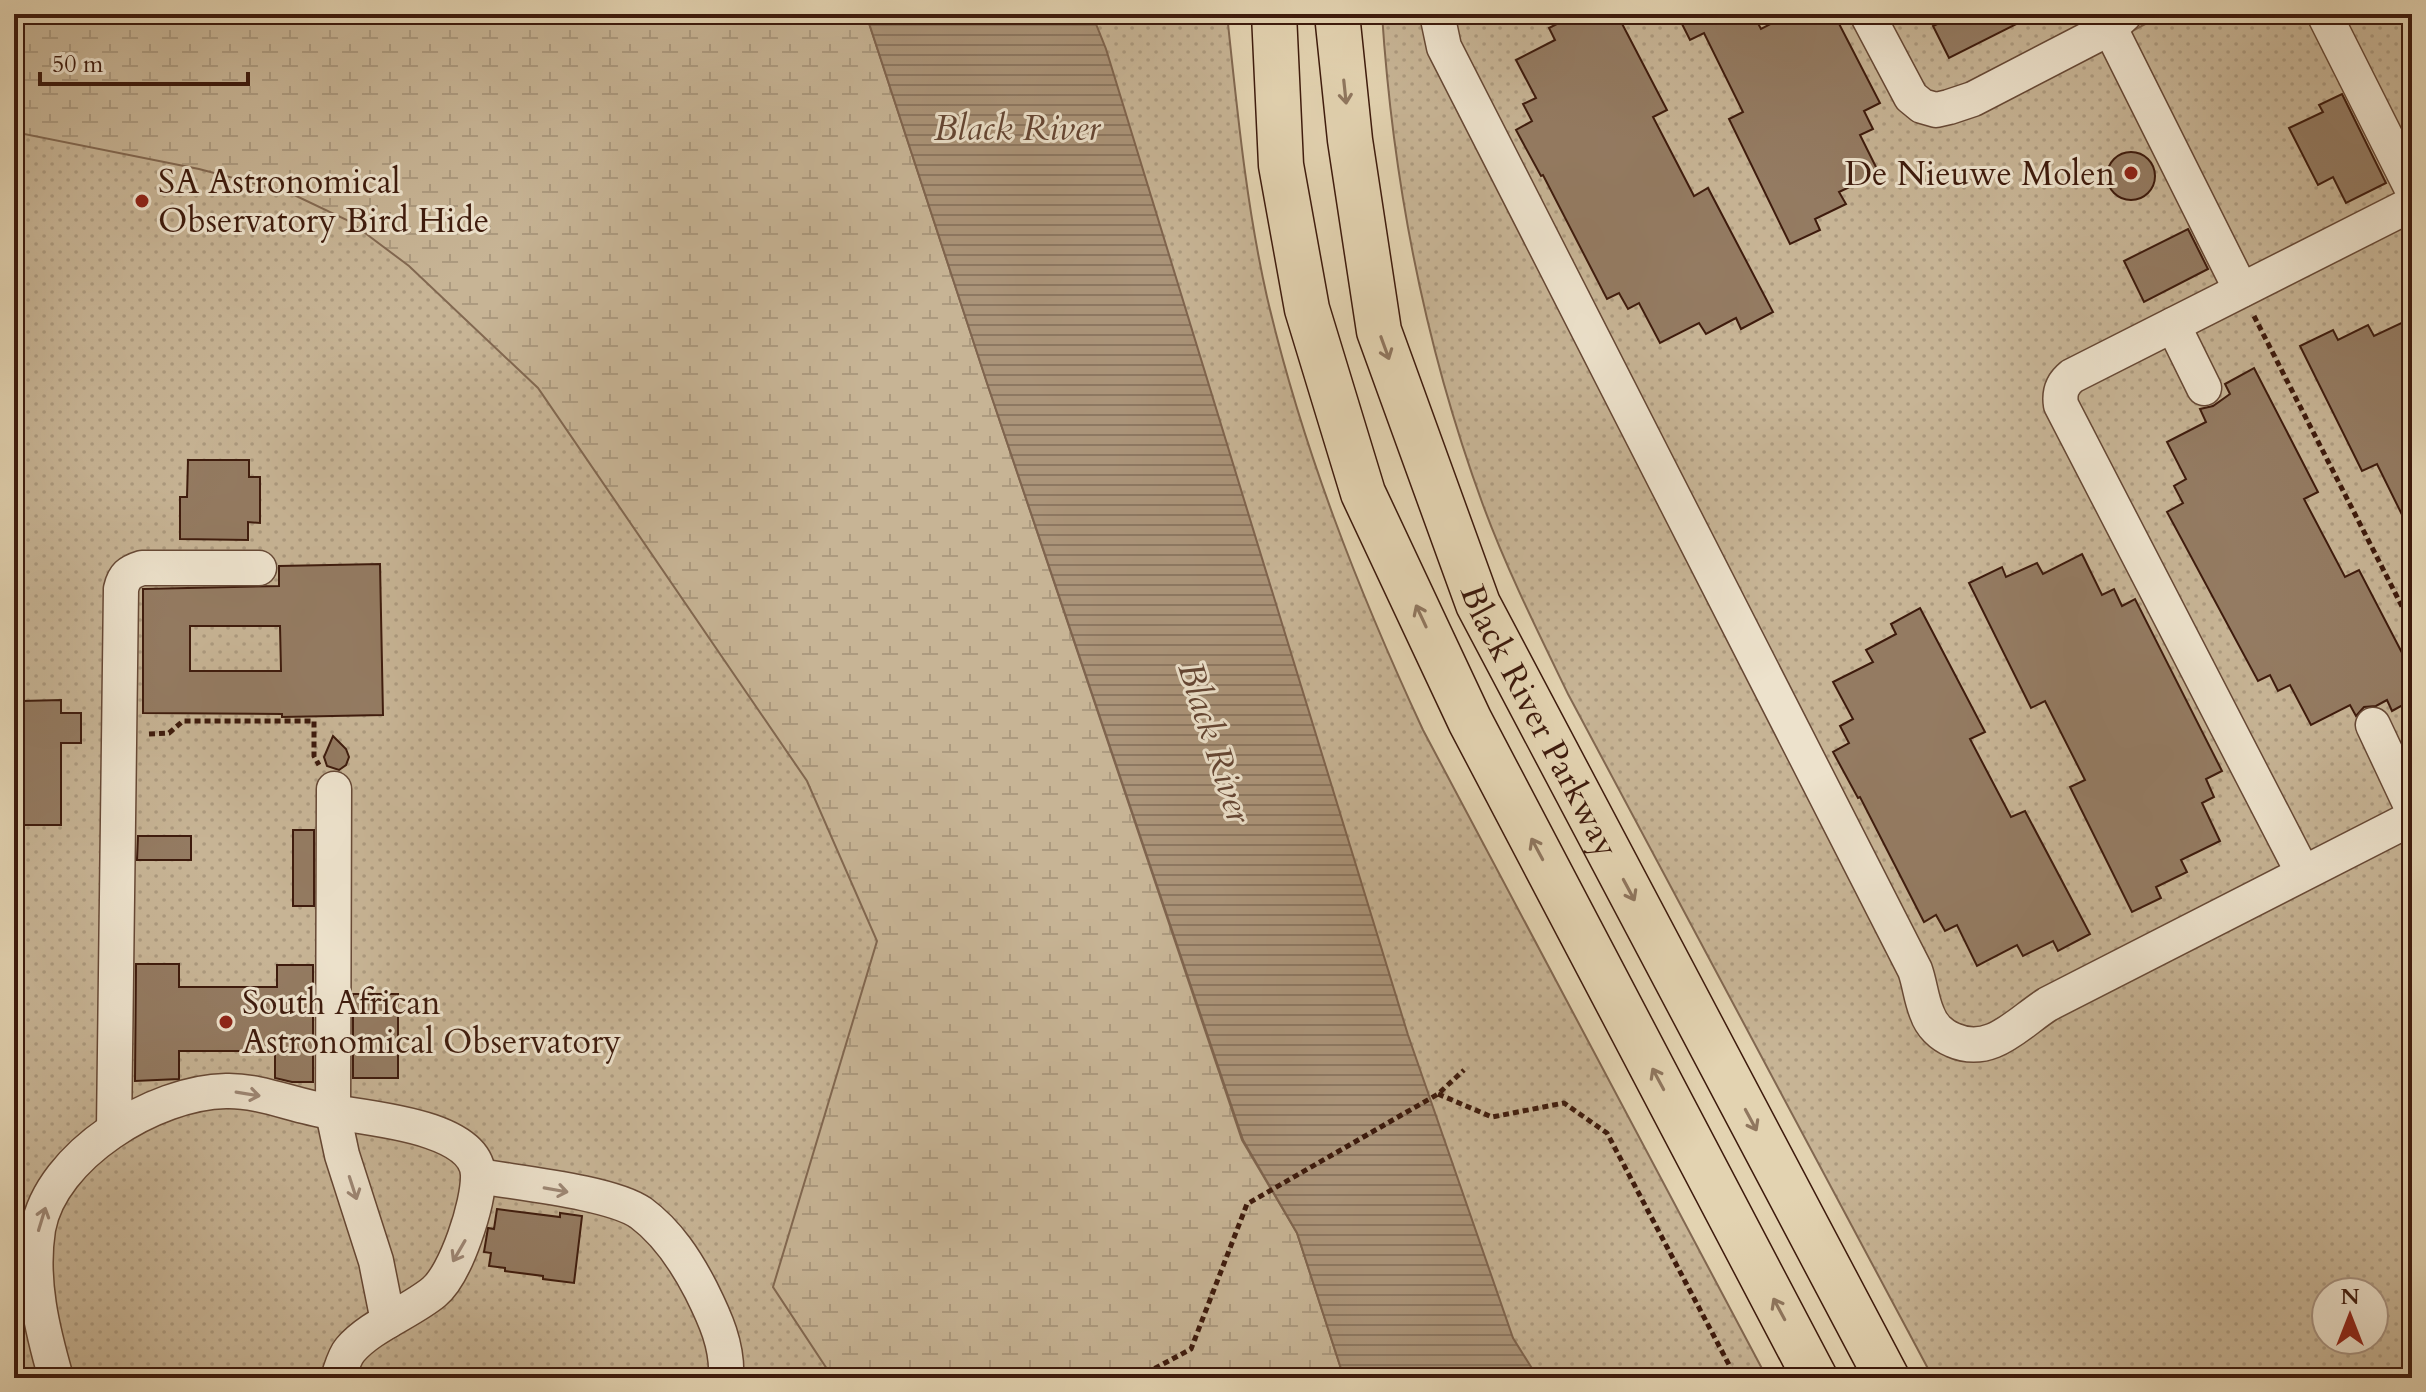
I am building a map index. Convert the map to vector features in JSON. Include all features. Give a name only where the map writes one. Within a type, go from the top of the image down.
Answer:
[{"type":"highway","points":[[1246,14],[1253,91],[1281,165]]},
{"type":"highway","name":"Black River Parkway","points":[[1274,14],[1281,165],[1307,309],[1363,493],[1470,721],[1815,1378]]},
{"type":"highway","name":"Black River Parkway","points":[[1337,14],[1350,140],[1379,331],[1478,604],[1887,1378]]},
{"type":"lane","points":[[1437,14],[1444,47],[1915,970],[1927,1013],[1937,1029],[1947,1037],[1972,1045],[2001,1039],[2048,1004],[2412,818]]},
{"type":"lane","points":[[1867,14],[1911,97],[1922,106],[1936,110],[1973,99],[2112,19],[2241,290]]},
{"type":"lane","points":[[2324,14],[2412,189]]},
{"type":"lane","points":[[2303,873],[2061,405],[2062,388],[2072,376],[2412,204]]},
{"type":"lane","points":[[2173,325],[2204,388]]},
{"type":"lane","points":[[114,1129],[121,589],[124,578],[142,568],[259,568]]},
{"type":"lane","points":[[2373,725],[2412,808]]},
{"type":"lane","points":[[334,789],[333,1113],[342,1155],[376,1261],[388,1321]]},
{"type":"lane","points":[[56,1378],[41,1320],[34,1273],[38,1226],[51,1192],[114,1129],[148,1110],[182,1097],[227,1091],[333,1113],[413,1125],[467,1149],[476,1161],[479,1176],[466,1239],[436,1290],[349,1351],[338,1378]]},
{"type":"lane","points":[[479,1176],[600,1197],[638,1211],[661,1231],[683,1257],[703,1293],[720,1330],[727,1365],[726,1378]]},
{"type":"path","points":[[2241,290],[2412,626]]},
{"type":"path","points":[[120,734],[169,733],[183,721],[314,721],[314,756],[334,789]]},
{"type":"path","points":[[1137,1378],[1191,1349],[1247,1204],[1438,1094],[1464,1070]]},
{"type":"path","points":[[1438,1094],[1492,1117],[1564,1103],[1607,1133],[1736,1378]]},
{"type":"green space","points":[[14,14],[1227,14],[1248,191],[1267,297],[1297,408],[1354,571],[1423,730],[1767,1378],[14,1378]]},
{"type":"green space","points":[[14,14],[866,14],[1242,1140],[1297,1233],[1344,1378],[833,1378],[773,1287],[877,941],[807,781],[538,388],[409,266],[349,221],[290,193],[199,169],[14,132]]},
{"type":"green space","points":[[1382,14],[2092,14],[2108,44],[2164,14],[2412,14],[2412,1378],[1933,1378],[1568,694],[1502,553],[1462,445],[1428,325],[1403,202]]},
{"type":"water","name":"Black River","points":[[866,14],[1092,14],[1106,49],[1408,1035],[1513,1338],[1538,1378],[1344,1378],[1297,1233],[1243,1140],[988,386]]},
{"type":"building","points":[[1576,14],[1617,14],[1667,110],[1653,117],[1694,196],[1708,188],[1773,312],[1741,329],[1736,318],[1706,334],[1699,323],[1660,343],[1639,303],[1628,309],[1619,293],[1607,299],[1543,175],[1516,130],[1532,121],[1523,104],[1536,98],[1516,60],[1555,40],[1549,28]]},
{"type":"building","points":[[1677,14],[1753,14],[1761,29],[1790,14],[1834,14],[1880,103],[1864,111],[1873,129],[1860,135],[1879,173],[1839,192],[1846,204],[1815,219],[1820,230],[1790,244],[1729,119],[1743,112],[1704,33],[1690,40]]},
{"type":"building","points":[[1958,14],[2036,14],[1949,58],[1933,26]]},
{"type":"building","points":[[2342,94],[2386,183],[2346,203],[2333,177],[2318,185],[2289,128],[2323,112],[2319,105]]},
{"type":"building","name":"De Nieuwe Molen","points":[[2131,152],[2148,159],[2155,176],[2148,193],[2131,200],[2114,193],[2107,176],[2114,159]]},
{"type":"building","points":[[2188,229],[2208,269],[2144,302],[2124,261]]},
{"type":"building","points":[[2412,318],[2412,535],[2377,464],[2362,471],[2300,346],[2333,330],[2338,340],[2368,325],[2374,336]]},
{"type":"building","points":[[2254,368],[2318,492],[2304,499],[2345,577],[2359,570],[2412,672],[2412,700],[2392,711],[2387,700],[2376,706],[2364,707],[2356,716],[2350,705],[2311,725],[2290,685],[2278,691],[2270,675],[2258,681],[2167,512],[2183,503],[2174,486],[2186,479],[2167,442],[2206,422],[2200,409],[2213,406],[2230,394],[2225,384]]},
{"type":"building","points":[[188,460],[249,460],[249,477],[260,477],[260,523],[248,522],[248,540],[180,539],[180,497],[187,497]]},
{"type":"building","points":[[2082,554],[2102,595],[2114,589],[2122,606],[2135,599],[2222,771],[2206,779],[2214,797],[2202,803],[2220,841],[2181,860],[2187,872],[2156,887],[2161,898],[2132,912],[2070,787],[2085,780],[2045,701],[2031,708],[1969,583],[2002,567],[2006,577],[2037,563],[2043,574]]},
{"type":"building","points":[[380,564],[383,715],[282,717],[282,714],[143,713],[143,589],[279,586],[279,566]],"holes":[[[190,626],[280,626],[281,671],[190,671]]]},
{"type":"building","points":[[1920,608],[1985,732],[1970,739],[2011,817],[2025,811],[2090,934],[2058,951],[2053,941],[2023,956],[2017,945],[1977,966],[1957,925],[1945,931],[1936,915],[1924,922],[1860,797],[1833,752],[1849,743],[1840,726],[1853,719],[1833,682],[1873,662],[1866,650],[1896,634],[1891,624]]},
{"type":"building","points":[[61,700],[61,713],[81,713],[81,743],[61,743],[61,825],[22,825],[21,814],[14,814],[14,714],[22,714],[22,701]]},
{"type":"building","points":[[333,736],[346,749],[349,757],[346,765],[339,770],[327,766],[324,757]]},
{"type":"building","points":[[293,830],[314,830],[314,906],[293,906]]},
{"type":"building","points":[[138,836],[191,836],[191,860],[137,860]]},
{"type":"building","name":"South African Astronomical Observatory","points":[[136,964],[179,964],[179,987],[277,987],[277,965],[313,965],[313,1082],[275,1078],[275,1051],[179,1051],[179,1079],[135,1081]]},
{"type":"building","points":[[353,994],[398,994],[398,1078],[353,1078]]},
{"type":"building","points":[[497,1209],[560,1217],[560,1213],[582,1216],[574,1283],[489,1266],[491,1253],[484,1252],[488,1228],[494,1229]]},
{"type":"place","name":"De Nieuwe Molen","points":[[2131,173]]},
{"type":"place","name":"SA Astronomical Observatory Bird Hide","points":[[142,201]]},
{"type":"place","name":"South African Astronomical Observatory","points":[[226,1022]]}]
